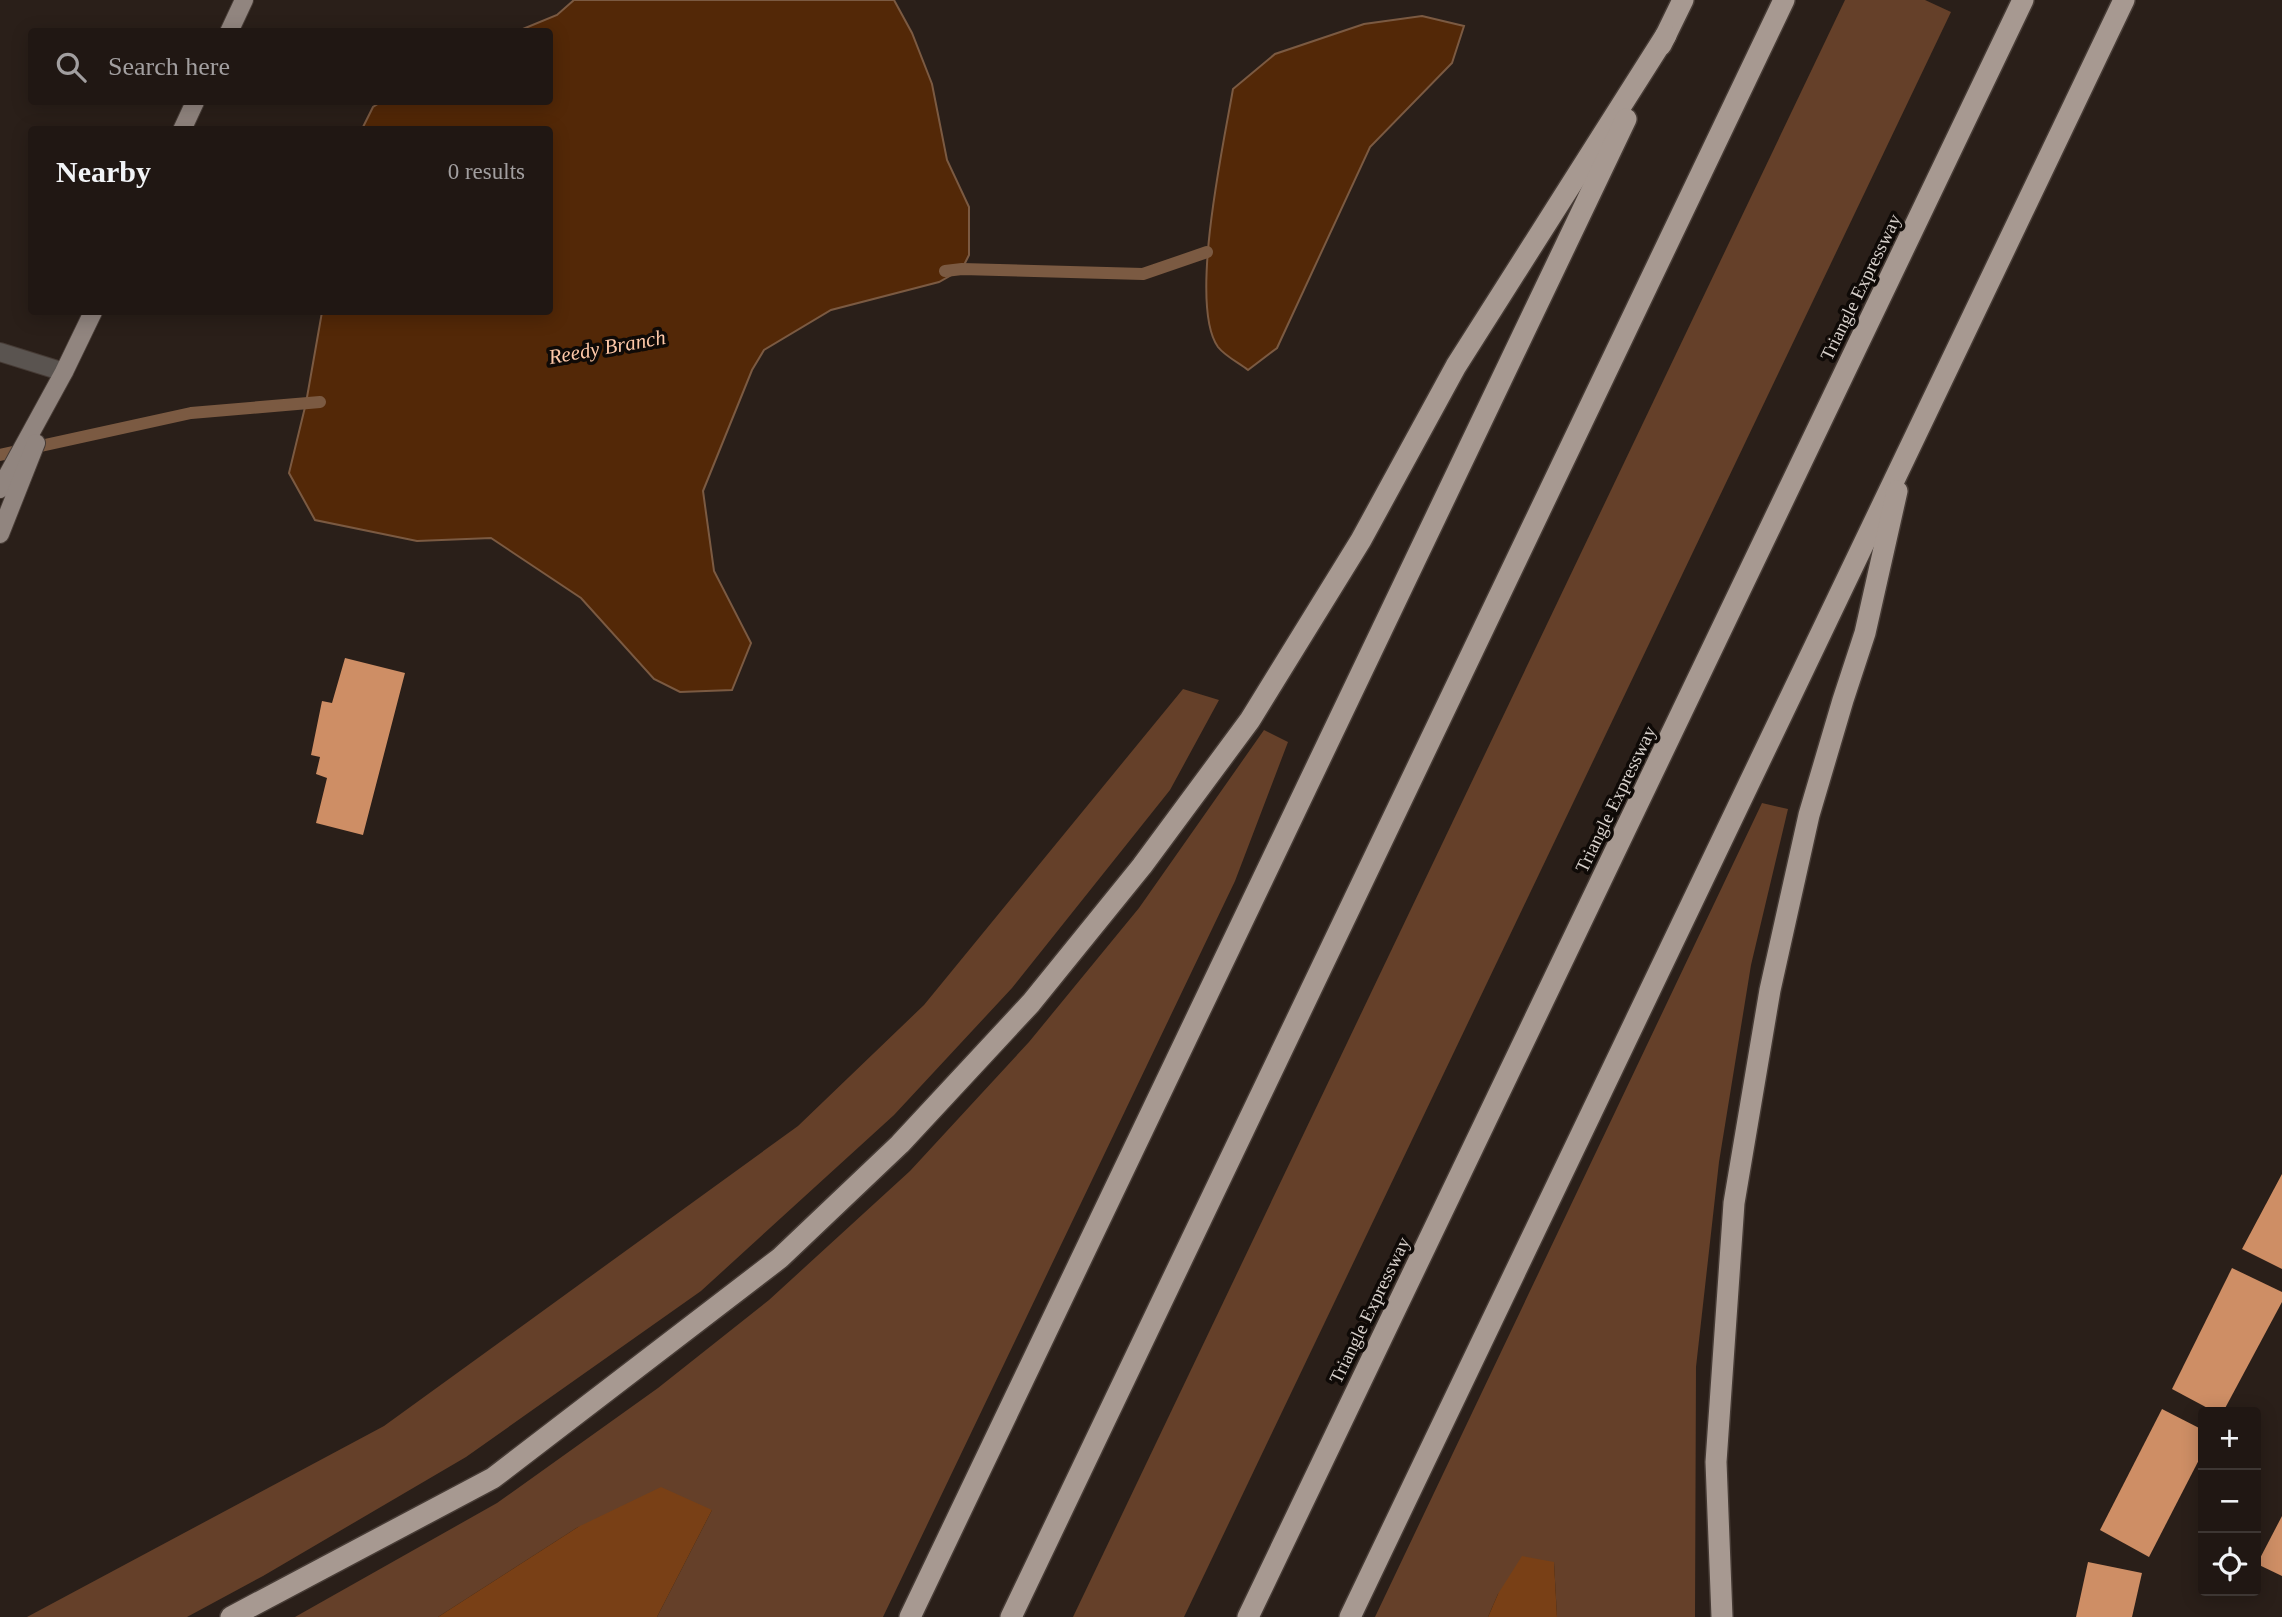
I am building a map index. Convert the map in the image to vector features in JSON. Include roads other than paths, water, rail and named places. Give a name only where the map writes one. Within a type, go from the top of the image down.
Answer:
[{"type":"highway","points":[[910,1617],[1683,0]]},
{"type":"highway","points":[[1011,1617],[1784,0]]},
{"type":"highway","name":"Triangle Expressway","points":[[1248,1617],[2022,0]]},
{"type":"highway","points":[[1350,1617],[2124,0]]},
{"type":"highway","points":[[231,1617],[493,1478],[758,1275],[780,1258],[900,1143],[1031,1003],[1142,866],[1250,720],[1361,540],[1456,366],[1666,35]]},
{"type":"highway","points":[[1722,1617],[1716,1462],[1734,1203],[1770,990],[1810,815],[1865,633],[1905,455]]},
{"type":"main road","points":[[231,28],[244,0]]},
{"type":"main road","points":[[184,126],[194,105]]},
{"type":"main road","points":[[0,489],[64,372],[92,315]]},
{"type":"main road","points":[[0,534],[64,372]]},
{"type":"lane","points":[[0,352],[64,372]]},
{"type":"water","points":[[574,0],[894,0],[912,33],[932,84],[947,160],[969,207],[969,255],[962,269],[939,282],[831,310],[764,350],[752,370],[703,491],[714,571],[751,643],[732,690],[680,692],[654,679],[581,598],[491,538],[417,541],[315,520],[289,473],[306,403],[321,315],[553,315],[553,126],[364,126],[376,105],[553,105],[553,28],[525,28],[557,15]]},
{"type":"water","points":[[1422,16],[1464,26],[1452,63],[1370,147],[1277,348],[1248,370],[1218,347],[1210,326],[1206,296],[1216,183],[1233,89],[1275,54],[1364,24]]},
{"type":"waterway","name":"Reedy Branch","points":[[945,271],[962,269],[1143,274],[1207,252]]},
{"type":"waterway","name":"Reedy Branch","points":[[0,455],[191,413],[320,402]]}]
